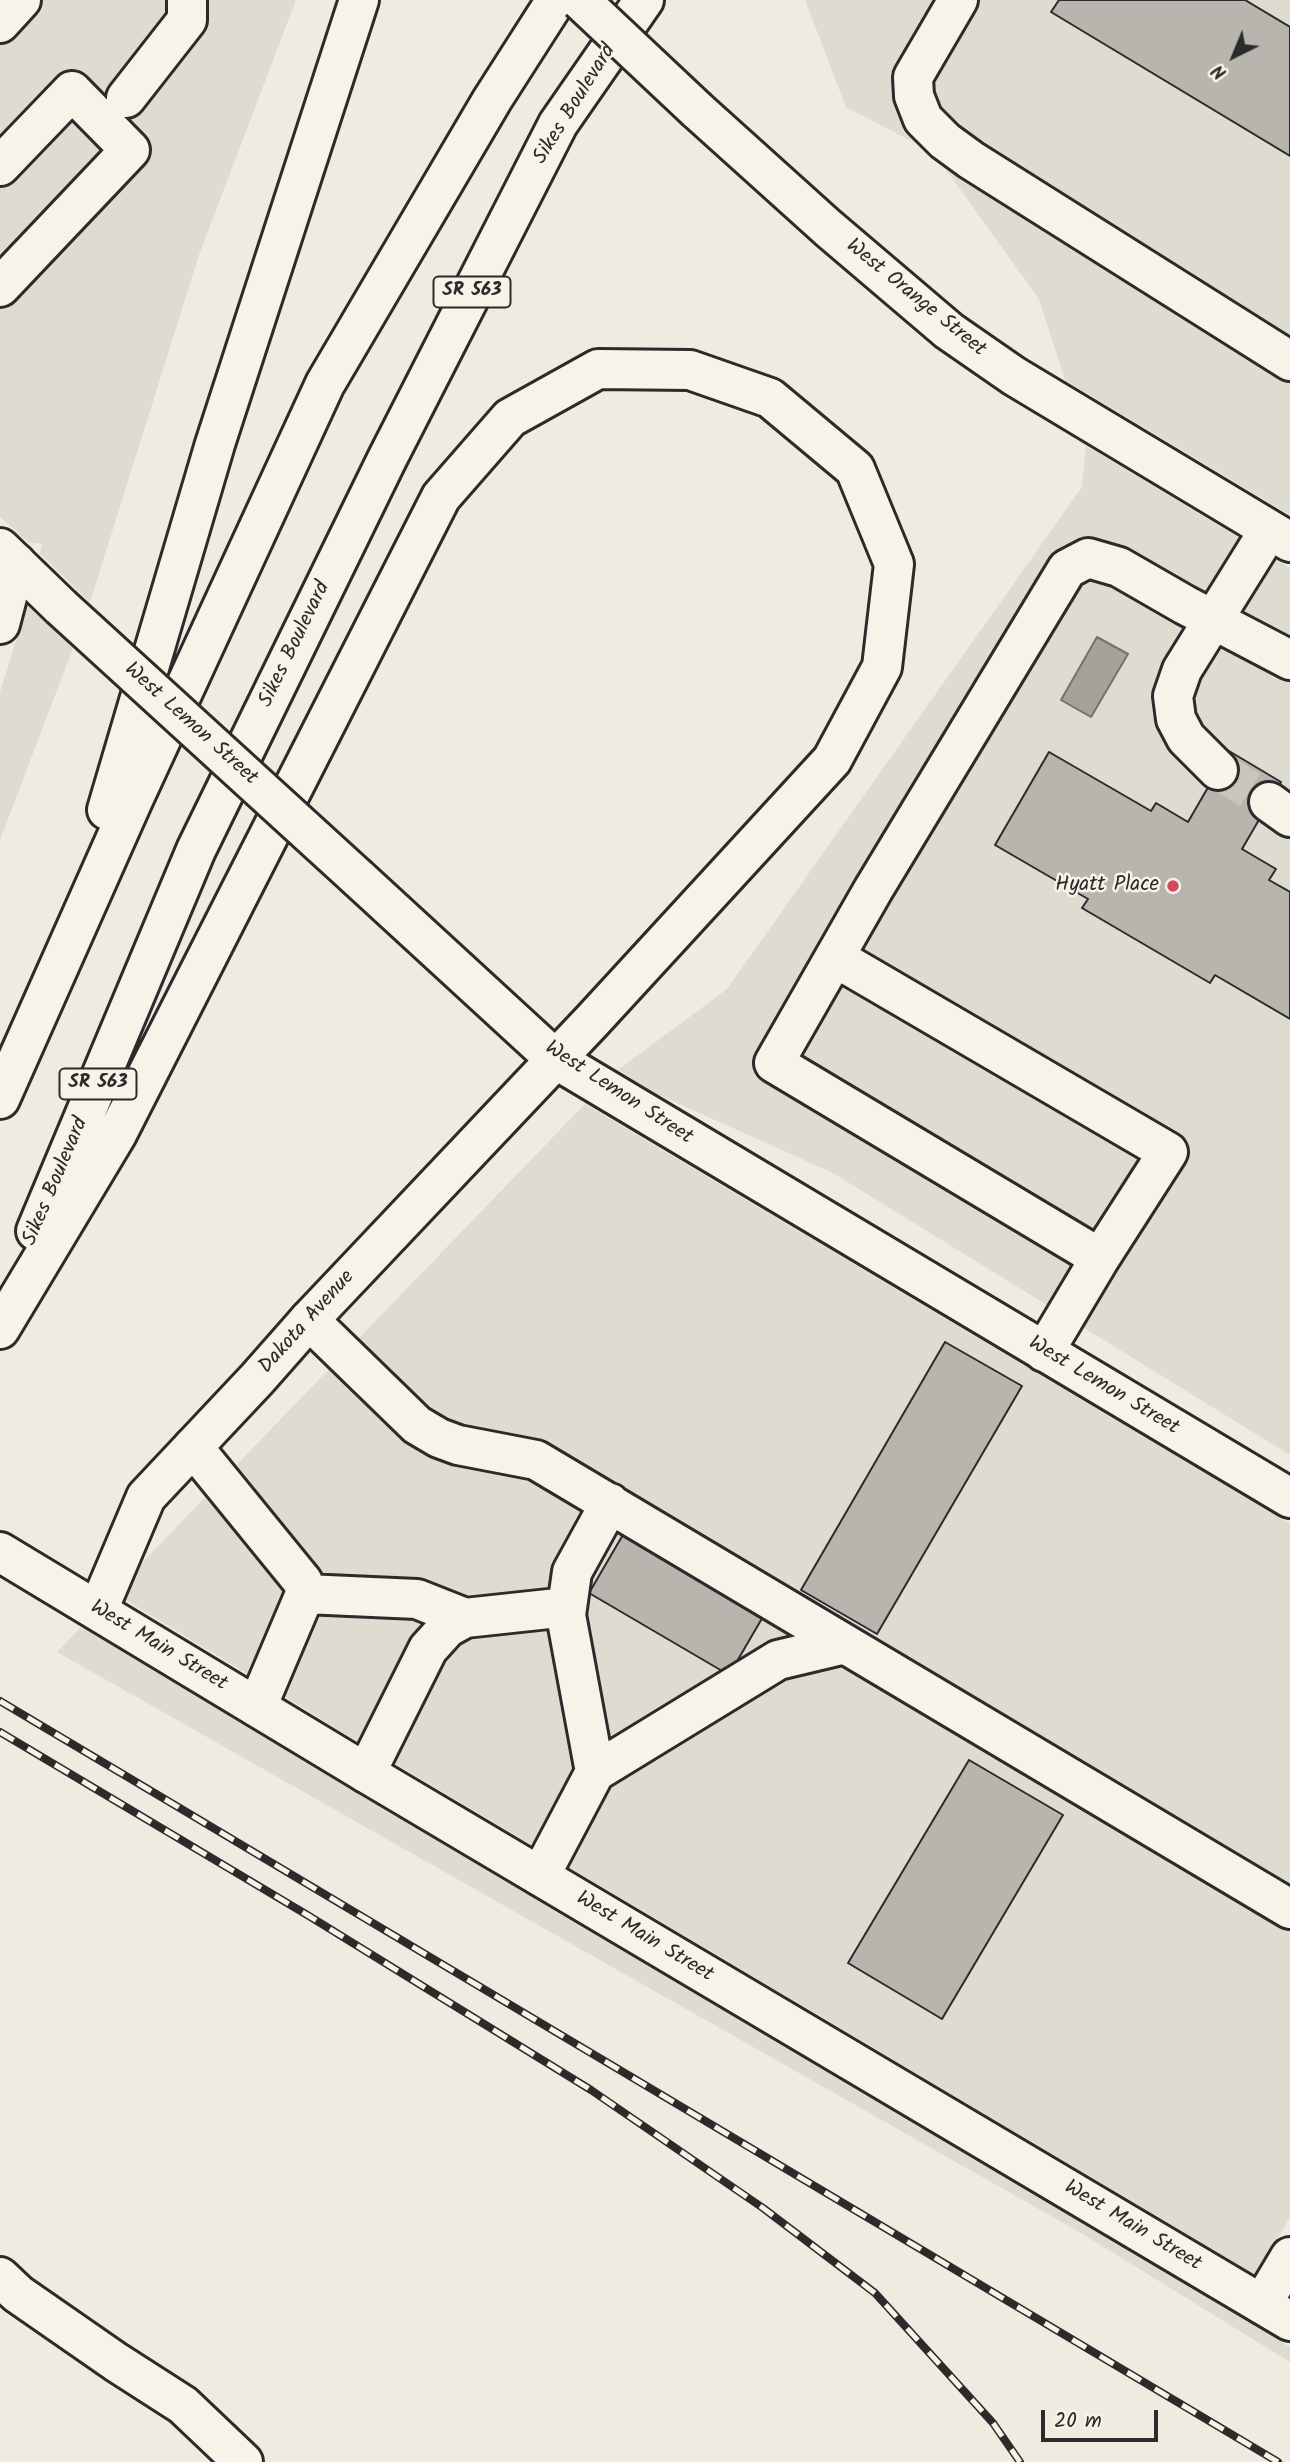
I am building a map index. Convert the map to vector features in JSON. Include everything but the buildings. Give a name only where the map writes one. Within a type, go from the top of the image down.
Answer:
[{"type":"main road","points":[[0,23],[21,0]]},
{"type":"main road","points":[[126,98],[187,20],[187,0]]},
{"type":"main road","points":[[63,956],[215,444],[359,0]]},
{"type":"main road","points":[[0,1099],[133,800],[325,384],[492,100],[556,0]]},
{"type":"main road","name":"West Orange Street","points":[[580,0],[828,228],[949,331],[1014,376],[1280,536]]},
{"type":"main road","name":"Sikes Boulevard","points":[[0,1317],[195,850],[369,495],[558,124],[644,0]]},
{"type":"main road","points":[[958,0],[913,77],[914,96],[923,119],[971,160],[1290,361]]},
{"type":"main road","points":[[0,166],[72,91],[130,150],[0,287]]},
{"type":"main road","name":"Dakota Avenue","points":[[0,1329],[117,1135],[441,496],[510,418],[598,369],[690,370],[770,398],[855,469],[894,564],[882,667],[832,760],[146,1497],[98,1610]]},
{"type":"main road","points":[[1218,770],[1186,738],[1176,719],[1172,696],[1182,670],[1214,621],[1280,536]]},
{"type":"main road","points":[[0,624],[8,555]]},
{"type":"main road","name":"West Lemon Street","points":[[8,555],[61,607],[555,1059],[1290,1498]]},
{"type":"main road","points":[[1100,1258],[774,1063],[873,890],[1067,569],[1088,558],[1119,567],[1290,660]]},
{"type":"main road","points":[[836,958],[1168,1152],[1044,1352]]},
{"type":"main road","points":[[309,1320],[417,1425],[458,1445],[536,1460],[1290,1909]]},
{"type":"main road","points":[[193,1447],[303,1582],[305,1594],[257,1707]]},
{"type":"main road","points":[[595,1772],[565,1615],[572,1572],[610,1503]]},
{"type":"main road","name":"West Main Street","points":[[8,1557],[366,1773],[1276,2313]]},
{"type":"main road","points":[[305,1594],[417,1599],[464,1618]]},
{"type":"main road","points":[[366,1773],[428,1649],[446,1628],[464,1618],[567,1607]]},
{"type":"main road","points":[[540,1876],[595,1772],[778,1660],[845,1644]]},
{"type":"main road","points":[[1276,2313],[1290,2258]]},
{"type":"main road","points":[[0,2277],[18,2294],[183,2405],[243,2462]]},
{"type":"shaded area","points":[[0,0],[296,0],[199,255],[90,602],[40,554],[42,544],[28,542],[0,517]]},
{"type":"shaded area","points":[[805,0],[1290,0],[1290,515],[1065,380],[1039,299],[934,153],[846,107]]},
{"type":"shaded area","points":[[1086,446],[1290,568],[1290,1455],[833,1173],[657,1094],[618,1070],[727,989],[1082,487]]},
{"type":"shaded area","points":[[27,605],[73,648],[0,840],[0,692]]},
{"type":"shaded area","points":[[1097,637],[1128,654],[1091,717],[1061,700]]},
{"type":"shaded area","points":[[585,1104],[1290,1524],[1290,2217],[1256,2275],[372,1750],[124,1599],[137,1568]]},
{"type":"shaded area","points":[[80,1628],[1290,2347],[1290,2362],[1081,2233],[57,1652]]},
{"type":"tunnel","points":[[1218,770],[1269,802]]},
{"type":"railway","points":[[0,1701],[1278,2462]]},
{"type":"railway","points":[[0,1732],[309,1916],[591,2090],[763,2208],[875,2293],[993,2423],[1020,2462]]},
{"type":"place","name":"Hyatt Place","points":[[1173,886]]}]
